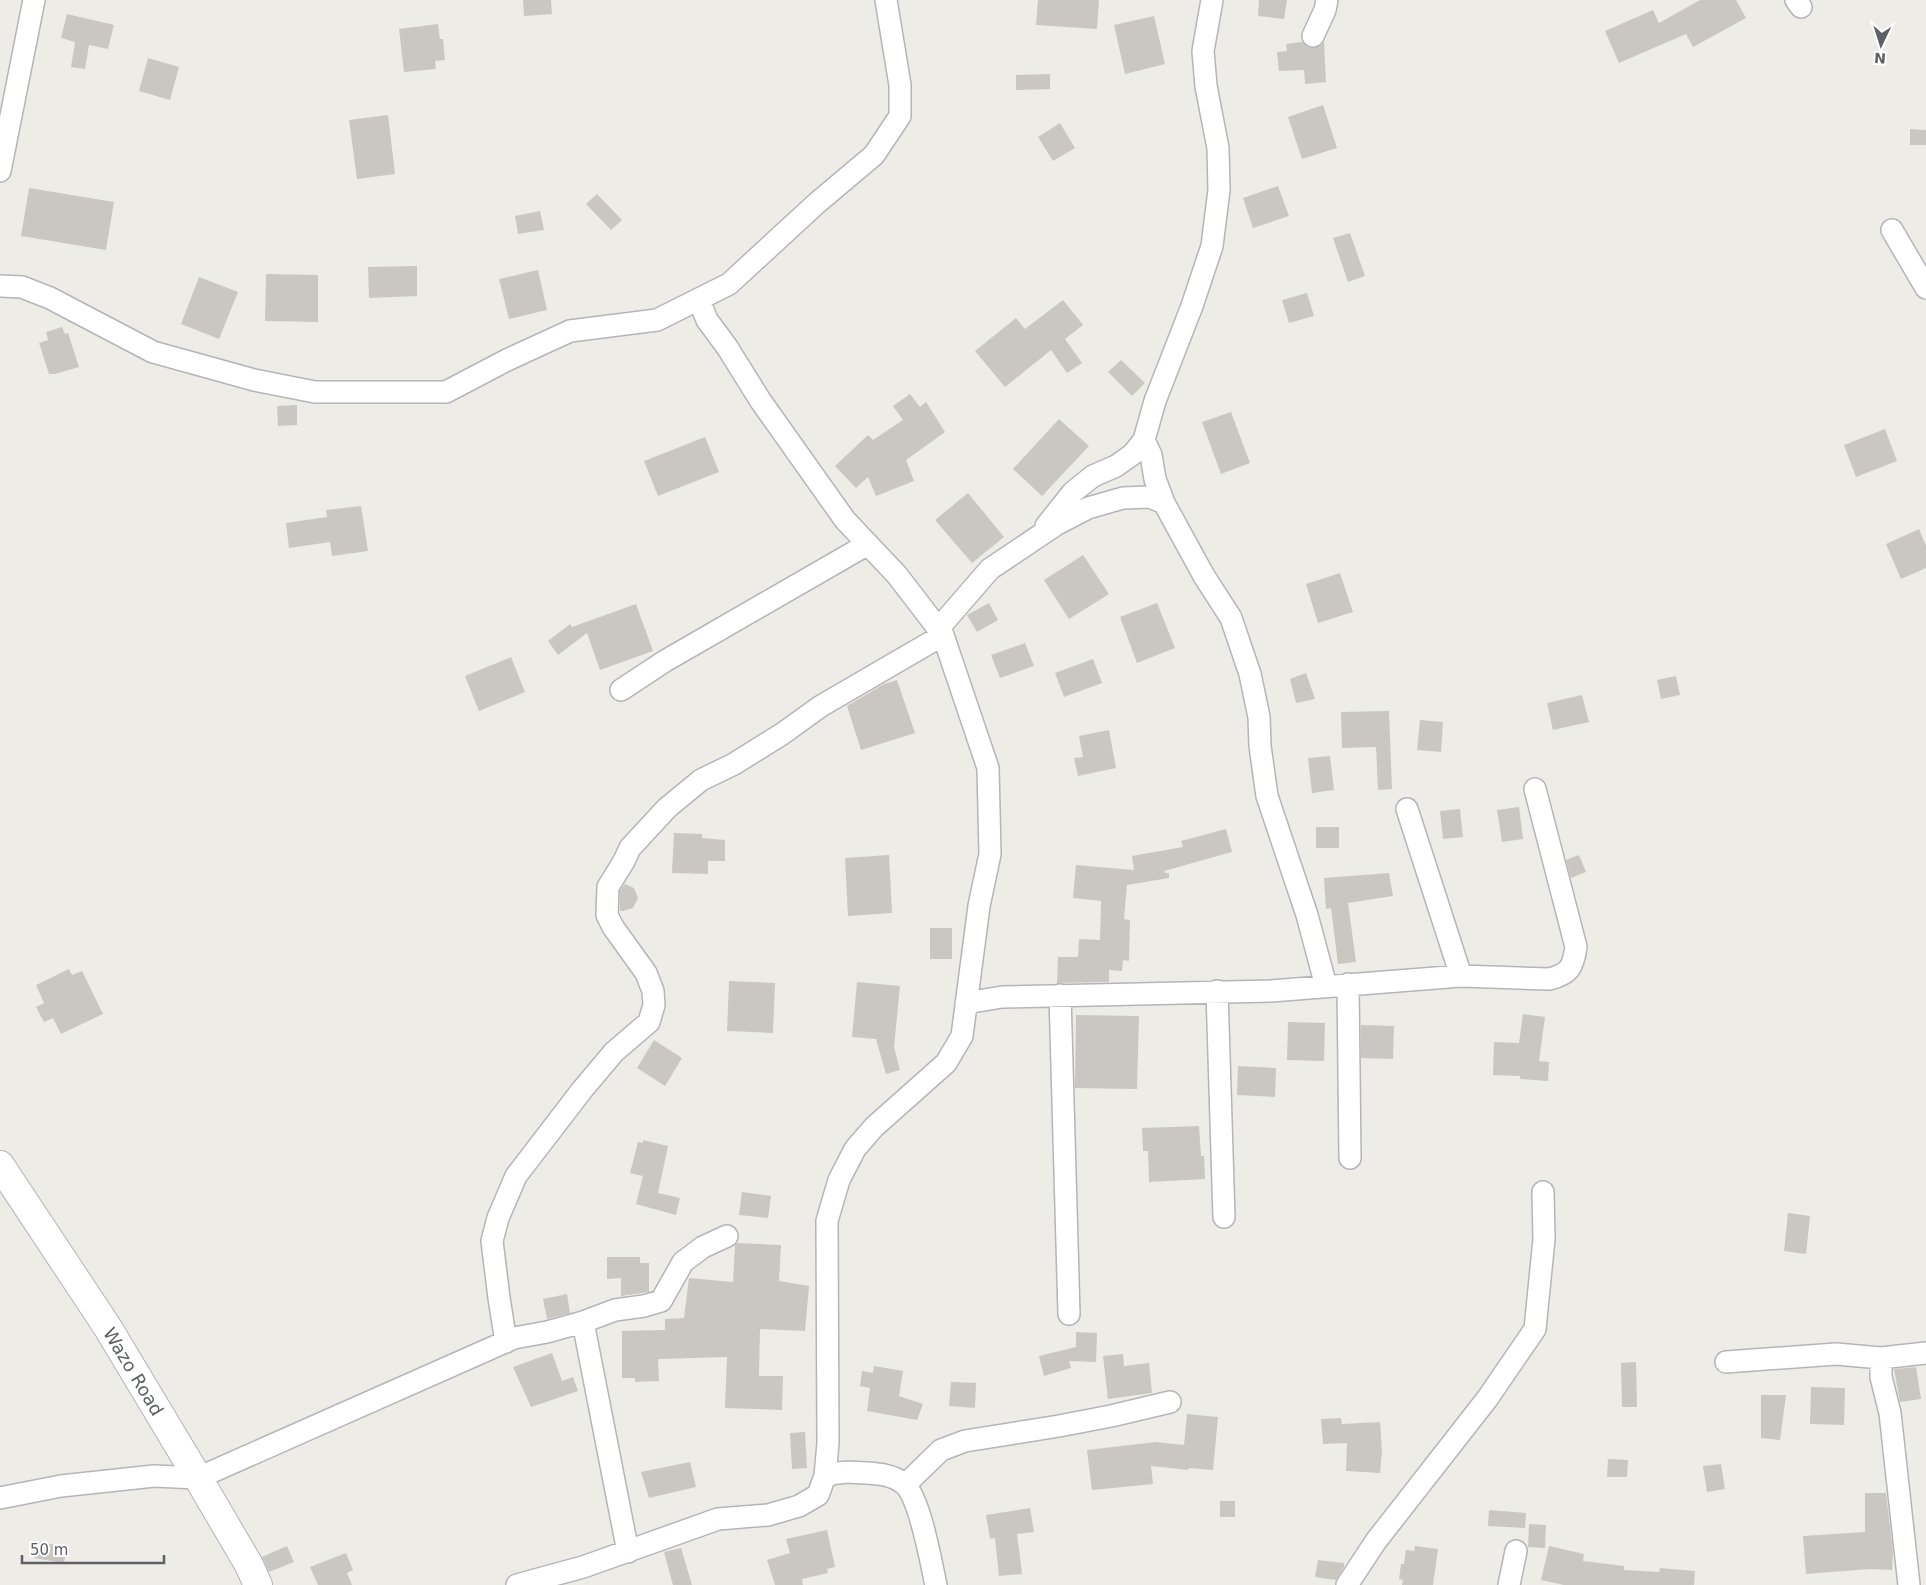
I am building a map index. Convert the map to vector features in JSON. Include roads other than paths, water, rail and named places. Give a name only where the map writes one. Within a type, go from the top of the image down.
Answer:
[{"type":"main road","name":"Wazo Road","points":[[0,1165],[108,1328],[249,1565],[258,1585]]},
{"type":"street","points":[[0,171],[34,0]]},
{"type":"street","points":[[0,286],[22,287],[50,298],[153,352],[254,380],[315,392],[446,392],[507,360],[570,331],[657,320],[729,284],[817,203],[874,155],[900,116],[900,85],[886,0]]},
{"type":"street","points":[[1038,537],[1073,492],[1093,476],[1116,466],[1133,454],[1144,440],[1155,401],[1192,306],[1212,246],[1219,190],[1218,148],[1206,86],[1203,51],[1212,0]]},
{"type":"street","points":[[1313,36],[1324,10],[1326,0]]},
{"type":"street","points":[[1892,230],[1926,288]]},
{"type":"street","points":[[517,1585],[583,1567],[718,1519],[768,1515],[799,1506],[818,1495],[825,1476],[828,1443],[827,1221],[839,1180],[855,1149],[874,1127],[946,1063],[962,1036],[979,906],[990,854],[988,768],[941,632],[897,575],[845,520],[760,400],[727,347],[707,320],[699,300]]},
{"type":"street","points":[[1144,440],[1151,455],[1155,479],[1164,503],[1204,576],[1231,618],[1250,674],[1259,717],[1260,746],[1267,796],[1307,916],[1326,986]]},
{"type":"street","points":[[506,1342],[492,1241],[498,1218],[516,1176],[582,1090],[614,1052],[649,1022],[652,1015],[654,997],[646,973],[613,927],[608,914],[608,887],[630,848],[667,808],[701,780],[734,764],[782,734],[821,706],[941,632],[990,569],[1057,524],[1088,508],[1123,498],[1150,497],[1164,503]]},
{"type":"street","points":[[621,690],[665,661],[868,544]]},
{"type":"street","points":[[966,1003],[1002,997],[1270,991],[1461,976],[1549,979],[1561,976],[1573,965],[1576,946],[1534,789]]},
{"type":"street","points":[[1407,809],[1461,976]]},
{"type":"street","points":[[1348,984],[1350,1158]]},
{"type":"street","points":[[1217,991],[1224,1217]]},
{"type":"street","points":[[1060,995],[1069,1314]]},
{"type":"street","points":[[1347,1585],[1363,1575],[1382,1533],[1487,1399],[1535,1330],[1544,1238],[1543,1192]]},
{"type":"street","points":[[0,1498],[62,1486],[144,1477],[198,1478],[506,1342],[583,1322],[615,1310],[644,1306],[661,1301],[683,1262],[703,1247],[727,1236]]},
{"type":"street","points":[[583,1322],[628,1552]]},
{"type":"street","points":[[1726,1362],[1836,1354],[1881,1358],[1926,1353]]},
{"type":"street","points":[[1881,1358],[1881,1377],[1890,1413],[1909,1585]]},
{"type":"street","points":[[905,1484],[941,1450],[965,1441],[1068,1424],[1170,1402]]},
{"type":"street","points":[[825,1476],[833,1473],[852,1472],[886,1474],[905,1484],[921,1516],[936,1585]]},
{"type":"street","points":[[1509,1585],[1516,1551]]}]
